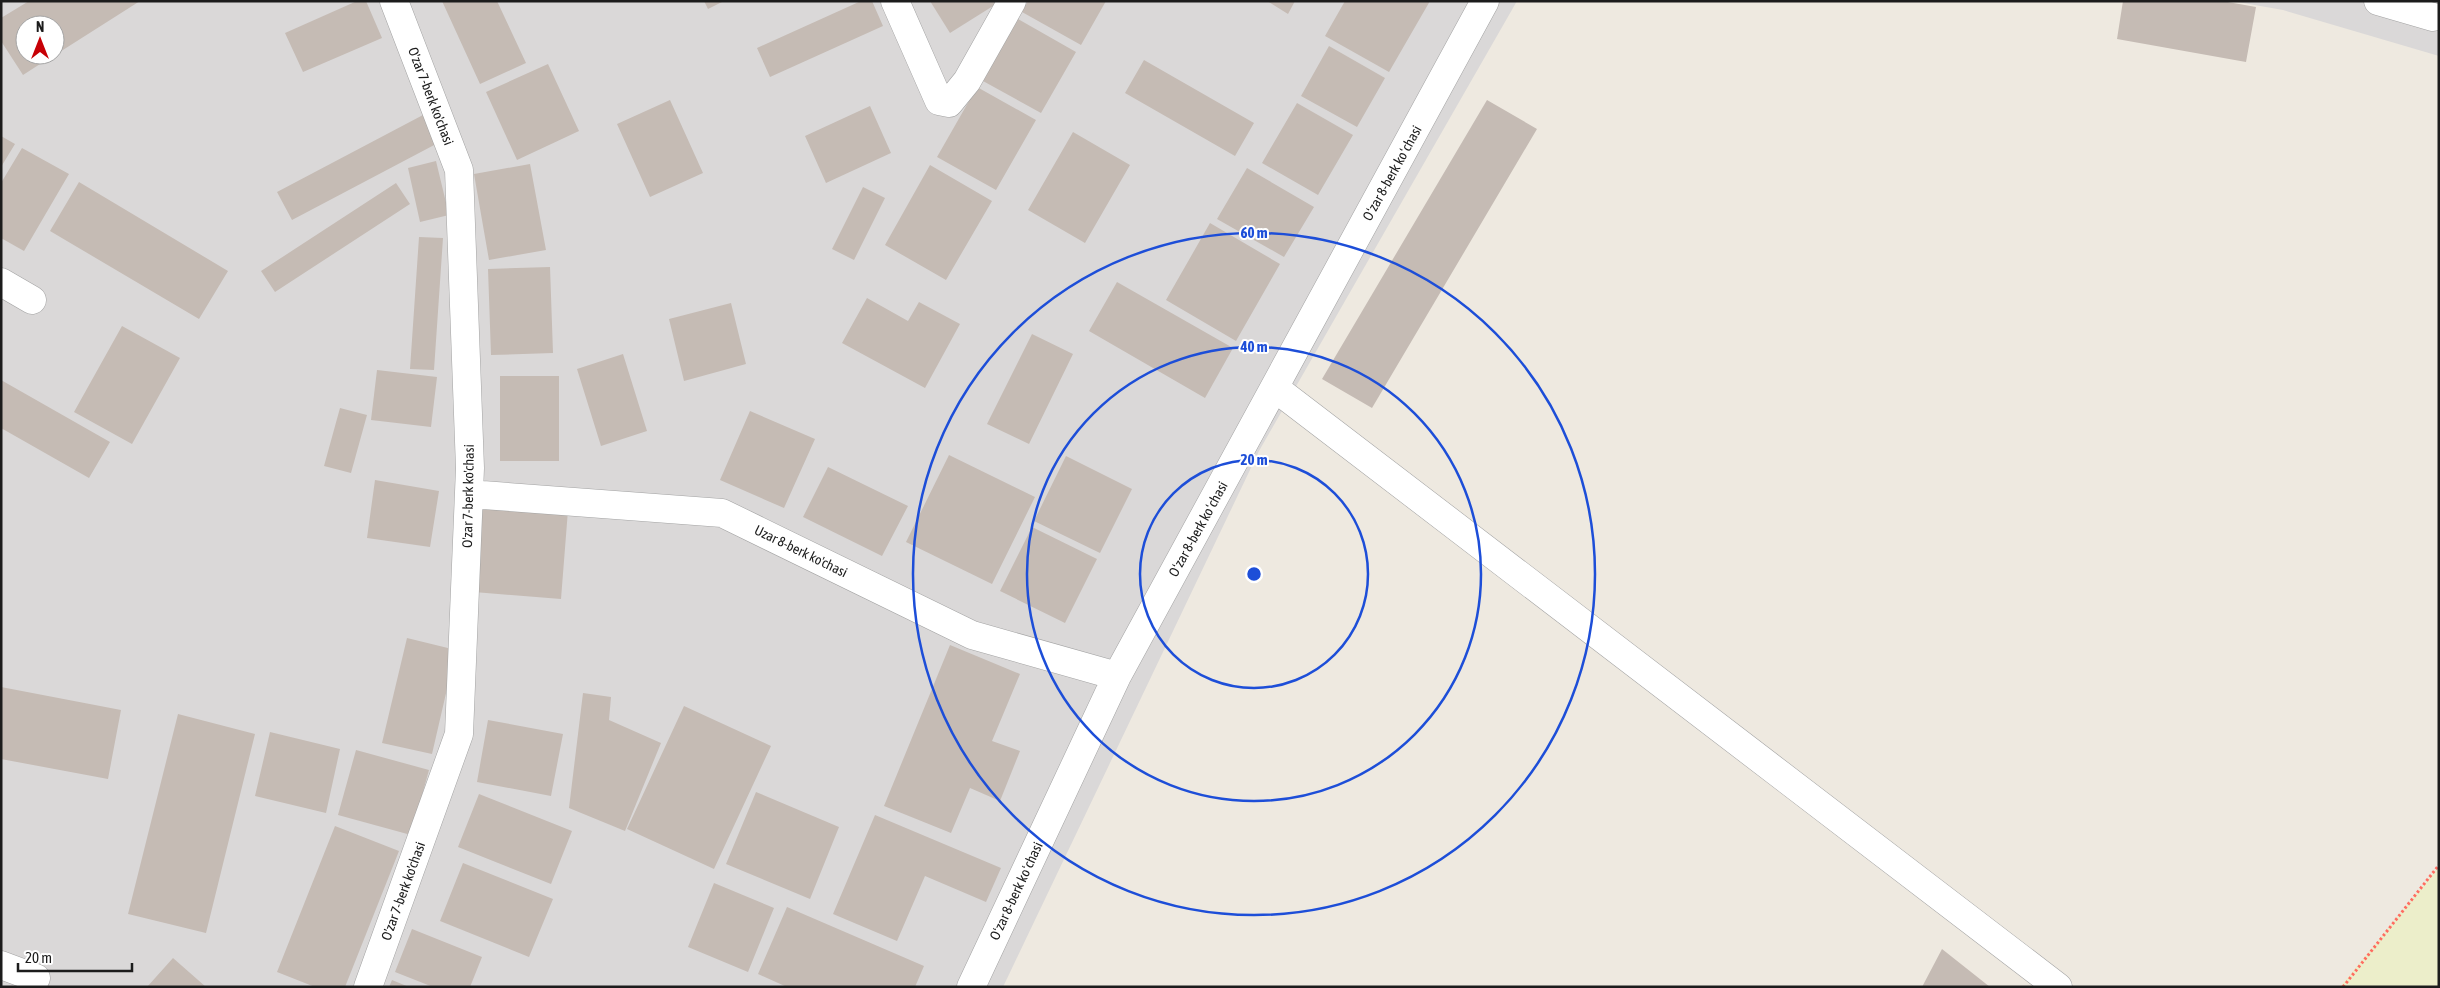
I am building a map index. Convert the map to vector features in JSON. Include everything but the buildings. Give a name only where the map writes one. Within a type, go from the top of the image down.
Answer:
[{"type":"street","name":"O'zar 7-berk ko'chasi","points":[[368,987],[459,734],[470,468],[459,170],[394,1]]},
{"type":"street","points":[[895,1],[940,101],[948,103],[967,81],[1012,1]]},
{"type":"street","name":"Oʻzar 8-berk koʻchasi","points":[[971,987],[1117,676],[1485,1]]},
{"type":"street","points":[[2378,1],[2433,17]]},
{"type":"street","points":[[1,282],[32,300]]},
{"type":"street","points":[[1275,388],[2058,987]]},
{"type":"street","name":"Uzar 8-berk ko'chasi","points":[[469,494],[722,513],[972,635],[1117,676]]},
{"type":"street","points":[[1,964],[36,978]]},
{"type":"path","points":[[2343,987],[2439,865]]},
{"type":"shaded area","points":[[1,1],[1517,1],[1259,451],[1003,987],[1,987]]},
{"type":"shaded area","points":[[2232,1],[2439,1],[2439,56],[2283,10]]},
{"type":"green space","points":[[2439,866],[2439,987],[2340,987]]}]
